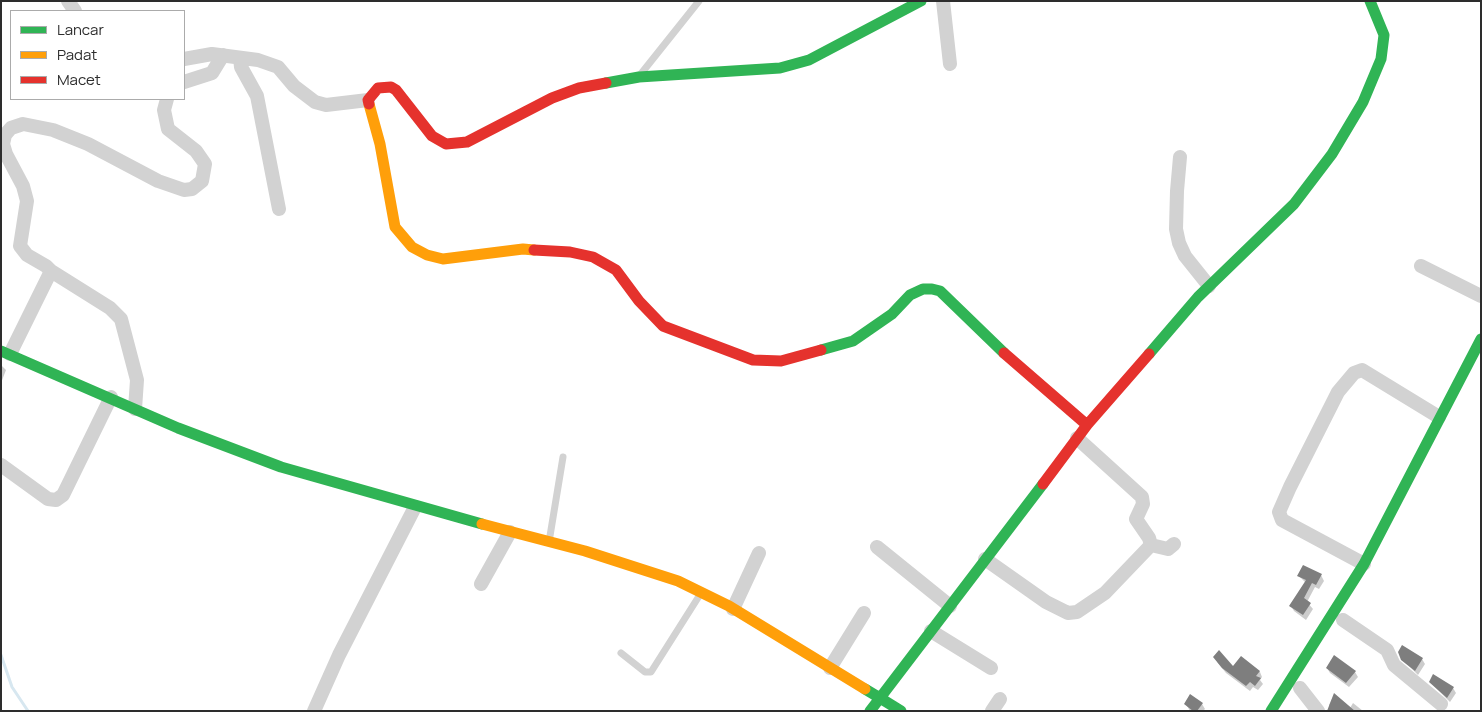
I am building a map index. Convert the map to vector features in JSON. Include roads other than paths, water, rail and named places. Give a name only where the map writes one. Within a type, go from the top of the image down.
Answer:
[{"type":"main road","points":[[921,1],[820,55],[796,64],[736,72],[639,77],[579,88],[552,98],[467,142],[446,144],[428,133],[396,90],[378,88],[368,100],[382,153],[392,219],[406,243],[420,252],[443,259],[522,249],[570,252],[593,257],[616,270],[645,307],[674,332],[736,354],[766,361],[795,358],[853,341],[892,314],[910,295],[918,290],[932,289],[940,291],[987,338],[1087,425]]},
{"type":"main road","points":[[870,711],[1087,425],[1209,286],[1303,194],[1332,154],[1363,102],[1375,77],[1384,49],[1381,26],[1370,1]]},
{"type":"main road","points":[[1271,711],[1364,564],[1481,338]]},
{"type":"main road","points":[[6,353],[110,396],[135,409],[281,467],[415,507],[625,563],[702,592],[900,711]]},
{"type":"main road","points":[[1379,561],[1481,364]]},
{"type":"street","points":[[943,1],[950,64]]},
{"type":"street","points":[[185,59],[212,54],[258,60],[278,67],[294,86],[315,102],[326,105],[368,100]]},
{"type":"street","points":[[185,82],[212,73],[223,55]]},
{"type":"street","points":[[240,58],[241,67],[257,96],[279,209]]},
{"type":"street","points":[[135,409],[137,380],[121,319],[110,308],[27,255],[20,246],[27,201],[23,186],[6,154],[3,140],[6,132],[16,125],[23,124],[53,130],[88,144],[158,181],[184,190],[192,189],[202,181],[205,164],[196,151],[168,129],[164,110],[167,100]]},
{"type":"street","points":[[1180,157],[1176,229],[1179,243],[1184,256],[1209,286]]},
{"type":"street","points":[[1420,266],[1481,296]]},
{"type":"street","points":[[6,353],[51,272]]},
{"type":"street","points":[[1364,564],[1282,520],[1279,512],[1338,392],[1354,373],[1362,370],[1439,417]]},
{"type":"street","points":[[1,465],[48,499],[56,500],[63,495],[110,396]]},
{"type":"street","points":[[1077,438],[1142,497],[1143,504],[1136,519],[1151,545],[1168,549],[1174,544]]},
{"type":"street","points":[[314,711],[340,655],[415,507]]},
{"type":"street","points":[[481,584],[510,532]]},
{"type":"street","points":[[985,559],[1055,608],[1068,613],[1077,612],[1105,593],[1151,545]]},
{"type":"street","points":[[877,547],[950,606]]},
{"type":"street","points":[[733,609],[759,553]]},
{"type":"street","points":[[830,668],[864,613]]},
{"type":"street","points":[[1343,619],[1386,650],[1394,665],[1441,704]]},
{"type":"street","points":[[931,631],[992,668]]},
{"type":"street","points":[[1300,688],[1318,711]]},
{"type":"lane","points":[[639,77],[699,1]]},
{"type":"lane","points":[[548,542],[563,457]]},
{"type":"lane","points":[[622,653],[645,672],[651,672],[702,592]]},
{"type":"waterway","points":[[1,655],[12,687],[28,711]]}]
